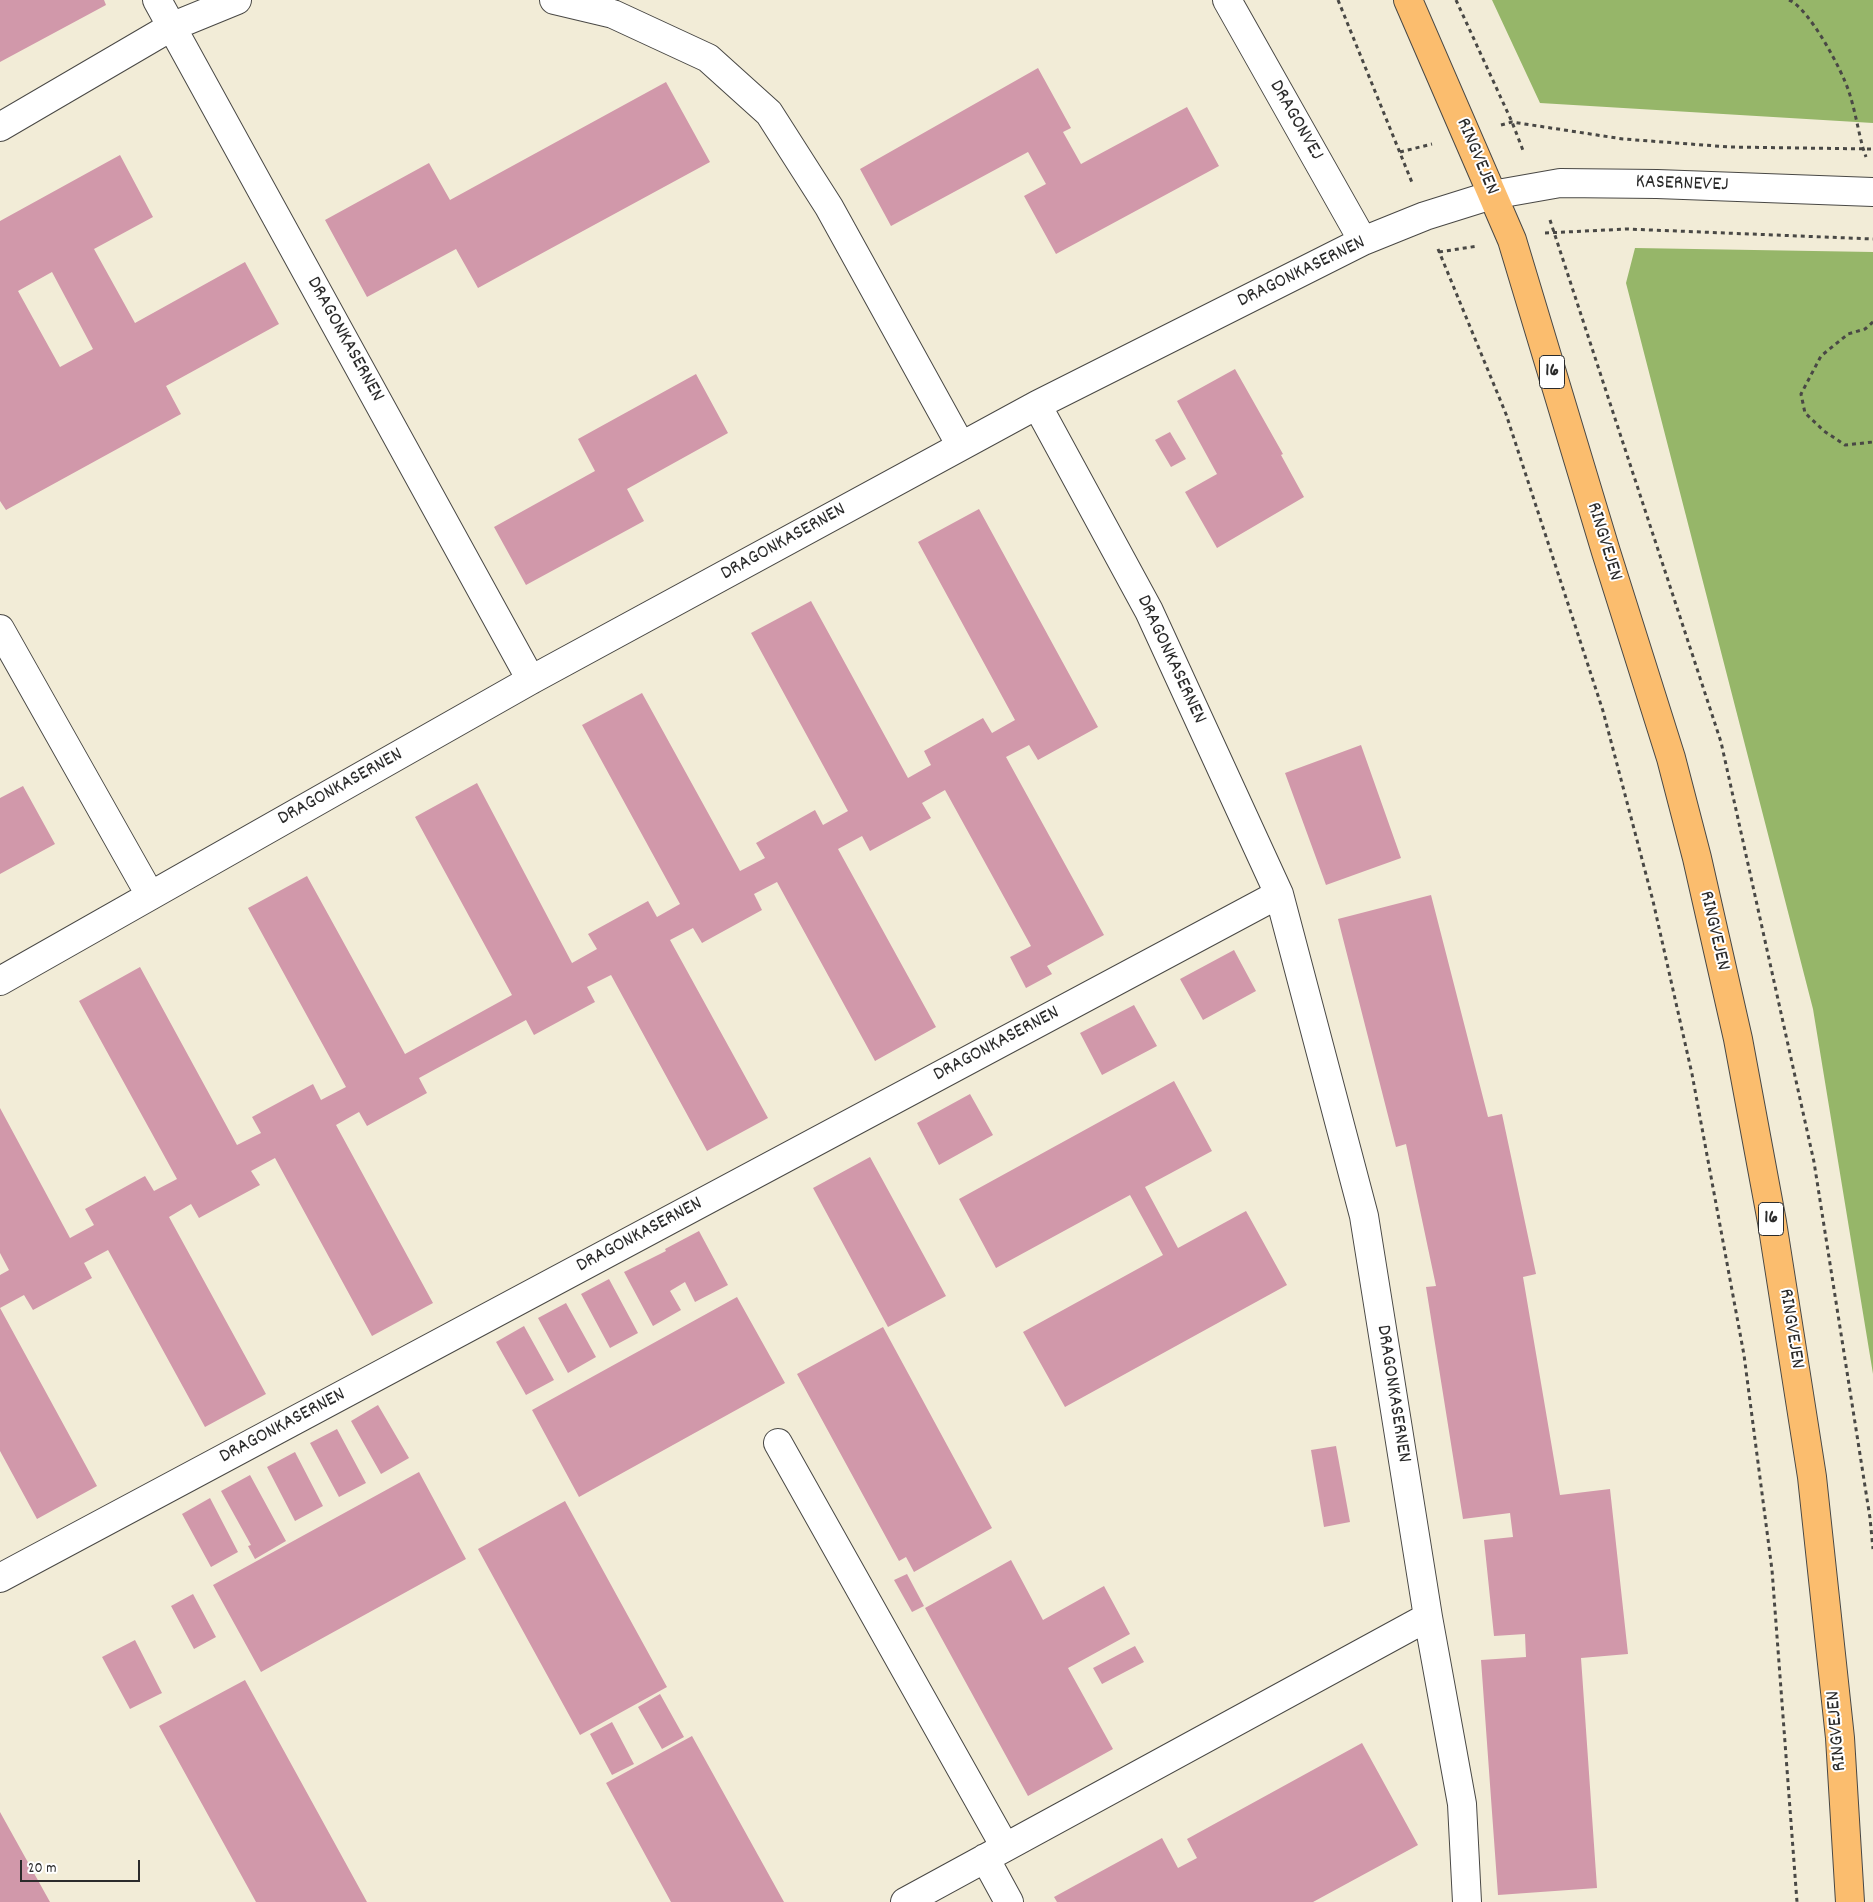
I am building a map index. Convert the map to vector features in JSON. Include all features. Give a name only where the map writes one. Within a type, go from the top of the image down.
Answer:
[{"type":"main road","name":"RINGVEJEN","points":[[1408,0],[1512,240],[1606,552],[1671,758],[1696,858],[1738,1039],[1780,1268],[1812,1477],[1840,1738],[1850,1902]]},
{"type":"street","name":"DRAGONKASERNEN","points":[[157,0],[531,680]]},
{"type":"street","points":[[0,127],[171,27],[237,0]]},
{"type":"street","points":[[554,0],[613,14],[708,58],[769,113],[829,207],[961,446]]},
{"type":"street","name":"DRAGONVEJ","points":[[1227,0],[1363,241]]},
{"type":"street","name":"KASERNEVEJ","points":[[1492,195],[1560,183],[1666,184],[1873,192]]},
{"type":"street","name":"DRAGONKASERNEN","points":[[0,981],[531,680],[1037,405],[1363,241],[1424,216],[1492,195]]},
{"type":"street","name":"DRAGONKASERNEN","points":[[1037,405],[1148,611],[1279,894],[1364,1216],[1428,1617],[1462,1804],[1467,1902]]},
{"type":"street","points":[[0,629],[150,895]]},
{"type":"street","name":"DRAGONKASERNEN","points":[[0,1578],[1279,894]]},
{"type":"street","points":[[778,1443],[995,1853],[1009,1902]]},
{"type":"street","points":[[905,1902],[1428,1617]]},
{"type":"path","points":[[1338,0],[1424,216],[1506,414],[1603,710],[1653,901],[1694,1084],[1747,1374],[1772,1570],[1797,1902]]},
{"type":"path","points":[[1789,0],[1796,3],[1820,32],[1848,90],[1862,148],[1870,164]]},
{"type":"path","points":[[1512,122],[1623,139],[1662,142],[1730,147],[1873,149]]},
{"type":"path","points":[[1554,232],[1627,229],[1873,239]]},
{"type":"path","points":[[1873,322],[1865,329],[1848,334],[1821,356],[1801,394],[1805,412],[1824,431],[1845,445],[1873,442]]},
{"type":"green space","points":[[1492,0],[1873,0],[1873,123],[1540,103]]},
{"type":"green space","points":[[1635,248],[1873,252],[1873,1374],[1813,1009],[1626,283]]},
{"type":"building","points":[[0,0],[104,0],[106,5],[0,62]]},
{"type":"building","points":[[1038,68],[1071,128],[1063,132],[1081,164],[1187,107],[1219,166],[1056,254],[1024,196],[1046,184],[1028,152],[891,226],[860,169]]},
{"type":"building","points":[[666,82],[710,162],[478,288],[456,249],[367,297],[325,220],[429,163],[450,200]]},
{"type":"building","points":[[120,155],[153,217],[94,249],[135,323],[245,262],[279,324],[166,386],[181,414],[6,510],[0,501],[0,221]],"holes":[[[52,272],[93,349],[60,367],[18,291]]]},
{"type":"building","points":[[1235,369],[1283,454],[1281,455],[1304,497],[1217,548],[1185,492],[1217,474],[1177,401]]},
{"type":"building","points":[[696,374],[728,433],[627,489],[644,521],[526,585],[494,527],[595,471],[578,439]]},
{"type":"building","points":[[1170,432],[1186,459],[1171,467],[1155,440]]},
{"type":"building","points":[[979,509],[1098,727],[1038,760],[1029,745],[1006,757],[1104,935],[1047,966],[1052,974],[1026,988],[1010,957],[1031,946],[945,790],[922,803],[931,818],[870,851],[862,836],[838,849],[936,1027],[875,1061],[777,882],[754,894],[762,910],[702,943],[693,928],[670,940],[768,1118],[707,1151],[611,975],[587,987],[595,1002],[534,1035],[526,1020],[419,1078],[427,1093],[367,1126],[359,1112],[336,1125],[433,1303],[372,1336],[275,1158],[251,1171],[260,1185],[199,1218],[191,1204],[169,1217],[266,1394],[205,1427],[108,1250],[84,1263],[92,1278],[33,1310],[24,1295],[0,1308],[0,1275],[9,1270],[0,1253],[0,1108],[70,1238],[94,1225],[85,1209],[145,1176],[154,1191],[177,1179],[79,1001],[140,967],[237,1145],[261,1133],[252,1117],[313,1084],[321,1100],[346,1087],[248,908],[307,876],[405,1054],[512,995],[415,817],[477,783],[572,963],[597,949],[588,934],[648,901],[657,917],[680,904],[582,725],[642,693],[740,871],[765,858],[756,843],[815,810],[823,825],[848,811],[751,633],[811,601],[908,778],[931,765],[924,751],[983,718],[992,733],[1015,720],[918,542]]},
{"type":"building","points":[[1361,745],[1401,858],[1326,885],[1285,773]]},
{"type":"building","points":[[23,786],[55,844],[0,874],[0,798]]},
{"type":"building","points":[[1431,895],[1488,1117],[1502,1114],[1536,1274],[1523,1277],[1560,1495],[1610,1489],[1628,1654],[1581,1658],[1597,1888],[1498,1895],[1481,1660],[1526,1657],[1525,1634],[1494,1636],[1484,1540],[1513,1537],[1510,1513],[1463,1519],[1426,1287],[1436,1286],[1406,1144],[1396,1147],[1338,919]]},
{"type":"building","points":[[1234,950],[1256,991],[1203,1020],[1180,979]]},
{"type":"building","points":[[1134,1005],[1157,1046],[1102,1075],[1080,1033]]},
{"type":"building","points":[[1174,1081],[1212,1151],[1145,1187],[1178,1248],[1246,1211],[1287,1285],[1065,1407],[1023,1332],[1163,1255],[1130,1195],[996,1268],[959,1199]]},
{"type":"building","points":[[970,1094],[993,1135],[939,1165],[917,1123]]},
{"type":"building","points":[[870,1157],[946,1296],[888,1327],[813,1188]]},
{"type":"building","points":[[699,1231],[728,1285],[695,1302],[685,1282],[670,1291],[681,1310],[653,1326],[624,1272],[666,1251],[665,1249]]},
{"type":"building","points":[[609,1279],[638,1333],[610,1348],[581,1294]]},
{"type":"building","points":[[737,1297],[785,1383],[579,1497],[532,1410]]},
{"type":"building","points":[[566,1303],[596,1357],[568,1373],[538,1318]]},
{"type":"building","points":[[0,1308],[97,1486],[37,1519],[0,1451]]},
{"type":"building","points":[[524,1326],[554,1380],[526,1395],[496,1342]]},
{"type":"building","points":[[883,1327],[992,1528],[914,1572],[906,1557],[899,1561],[797,1374]]},
{"type":"building","points":[[378,1405],[409,1458],[381,1474],[351,1421]]},
{"type":"building","points":[[337,1429],[366,1483],[339,1497],[310,1443]]},
{"type":"building","points":[[1336,1446],[1350,1522],[1324,1527],[1311,1450]]},
{"type":"building","points":[[295,1452],[323,1506],[295,1521],[267,1467]]},
{"type":"building","points":[[419,1472],[466,1559],[261,1672],[213,1585]]},
{"type":"building","points":[[250,1475],[286,1541],[255,1559],[248,1546],[251,1545],[221,1491]]},
{"type":"building","points":[[210,1498],[238,1552],[211,1567],[182,1514]]},
{"type":"building","points":[[565,1501],[667,1687],[580,1735],[478,1549]]},
{"type":"building","points":[[1011,1560],[1043,1620],[1104,1586],[1130,1634],[1068,1668],[1113,1749],[1028,1796],[925,1608]]},
{"type":"building","points":[[907,1574],[924,1606],[912,1612],[894,1580]]},
{"type":"building","points":[[193,1594],[216,1637],[194,1649],[171,1606]]},
{"type":"building","points":[[135,1640],[162,1693],[130,1709],[102,1657]]},
{"type":"building","points":[[1135,1646],[1144,1662],[1102,1684],[1093,1668]]},
{"type":"building","points":[[245,1680],[367,1902],[256,1902],[159,1726]]},
{"type":"building","points":[[660,1694],[684,1737],[662,1749],[638,1707]]},
{"type":"building","points":[[612,1722],[634,1764],[612,1775],[590,1734]]},
{"type":"building","points":[[692,1736],[784,1902],[671,1902],[606,1783]]},
{"type":"building","points":[[1362,1743],[1418,1845],[1313,1902],[1057,1902],[1054,1897],[1162,1838],[1178,1868],[1197,1858],[1187,1839]]},
{"type":"building","points":[[0,1812],[50,1902],[0,1902]]}]
